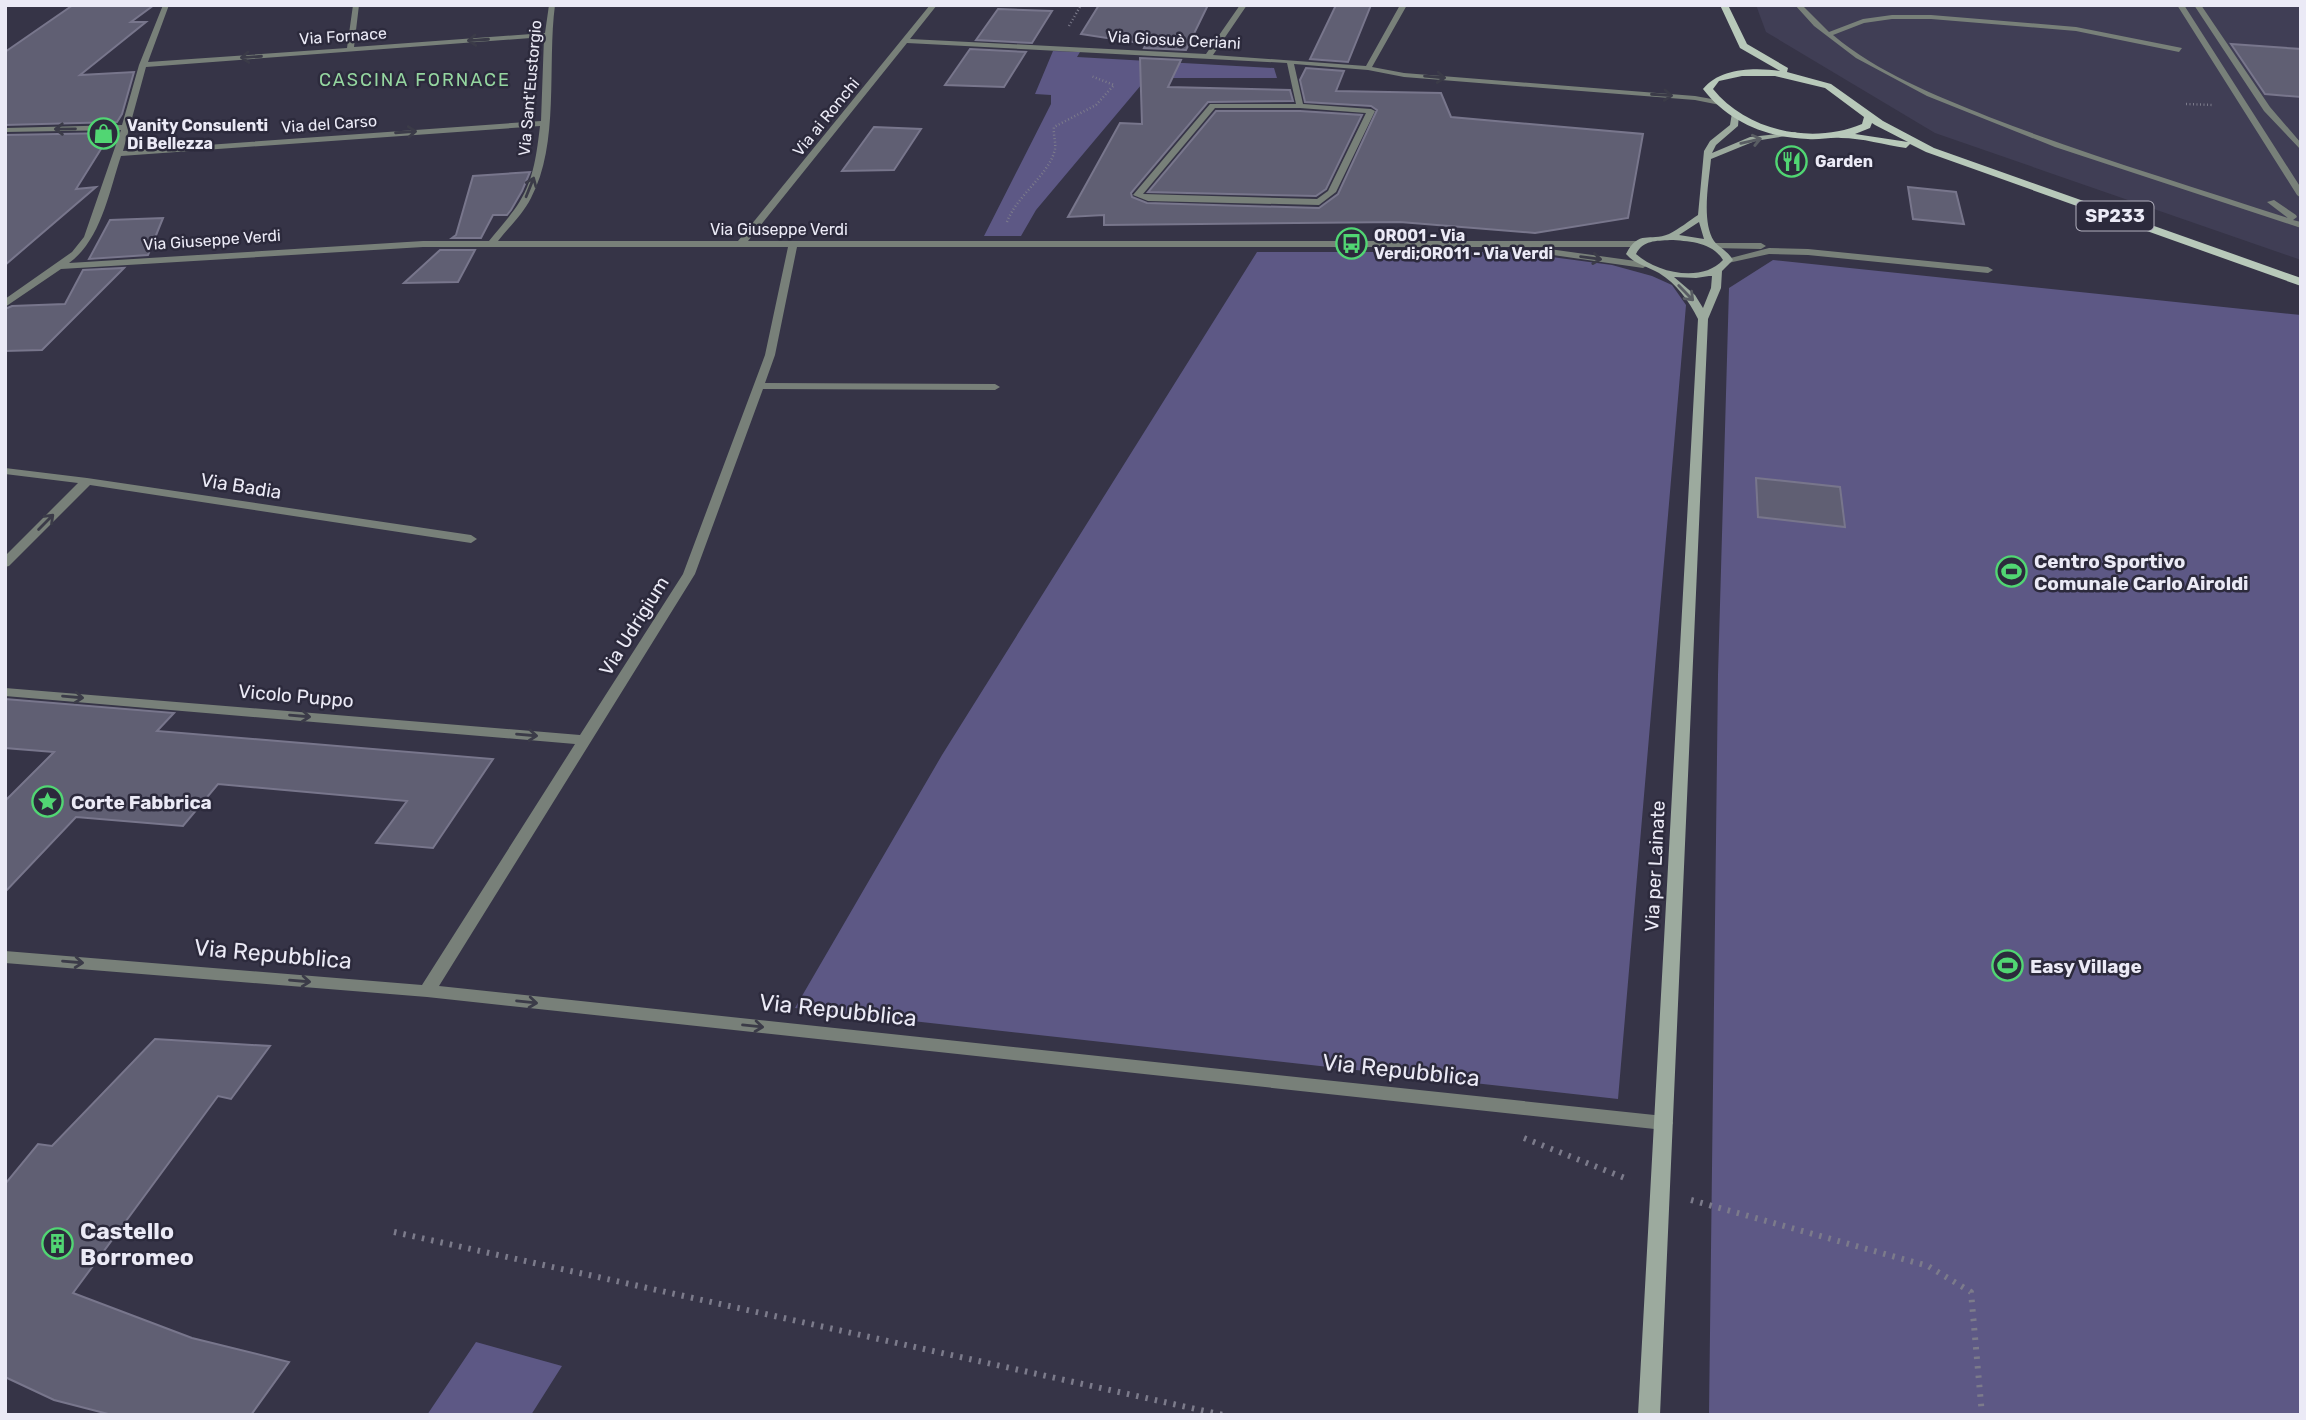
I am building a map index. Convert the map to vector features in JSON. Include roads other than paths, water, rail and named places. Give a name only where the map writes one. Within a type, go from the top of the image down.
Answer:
[{"type":"main road","points":[[1720,103],[1708,89],[1709,84],[1724,76],[1739,62],[1743,46],[1724,5]]},
{"type":"main road","name":"SP233","points":[[1743,46],[1768,62],[1836,90],[1869,116],[1930,150]]},
{"type":"main road","name":"SP233","points":[[1724,76],[1763,73],[1804,78]]},
{"type":"main road","name":"SP233","points":[[1720,103],[1735,115],[1762,128],[1795,134],[1837,135],[1886,141],[1930,150],[2301,282]]},
{"type":"main road","name":"SP233","points":[[1837,135],[1862,129],[1869,123],[1869,116]]},
{"type":"street","points":[[5,304],[61,266],[88,237],[118,154],[143,65],[166,5]]},
{"type":"street","points":[[350,49],[356,5]]},
{"type":"street","name":"Via Sant'Eustorgio","points":[[492,243],[530,193],[542,152],[546,35],[552,5]]},
{"type":"street","name":"Via ai Ronchi","points":[[740,245],[934,5]]},
{"type":"street","points":[[1209,56],[1244,5]]},
{"type":"street","points":[[1368,68],[1404,5]]},
{"type":"street","points":[[1798,5],[1811,21],[1907,86],[2053,146],[2301,223]]},
{"type":"street","points":[[2180,5],[2301,195]]},
{"type":"street","points":[[2197,5],[2267,109],[2301,148]]},
{"type":"street","points":[[1829,34],[1863,20],[1931,17],[2076,29],[2179,50]]},
{"type":"street","name":"Via Fornace","points":[[143,65],[546,35]]},
{"type":"street","name":"Via Giosuè Ceriani","points":[[906,41],[1290,62],[1368,68],[1404,75],[1666,95],[1720,103]]},
{"type":"street","points":[[1290,62],[1300,106]]},
{"type":"street","points":[[1213,106],[1300,106],[1371,111],[1332,192],[1319,202],[1147,198],[1137,195],[1213,106]]},
{"type":"street","points":[[1735,115],[1734,126],[1713,143],[1708,151],[1702,216],[1712,245],[1726,254],[1728,260],[1725,266],[1717,271],[1691,275],[1663,272],[1643,265],[1631,254],[1636,244],[1644,240],[1670,237],[1712,245],[1767,246],[1988,270]]},
{"type":"street","name":"Via del Carso","points":[[118,154],[543,123]]},
{"type":"street","points":[[5,130],[125,127]]},
{"type":"street","points":[[1709,157],[1754,139],[1795,134]]},
{"type":"street","points":[[2271,202],[2301,223]]},
{"type":"street","points":[[1670,237],[1702,216]]},
{"type":"street","name":"Via Giuseppe Verdi","points":[[61,266],[342,247],[492,243],[1636,244]]},
{"type":"street","name":"Via Giuseppe Verdi","points":[[1499,244],[1643,265]]},
{"type":"street","name":"Via Udrigium","points":[[427,991],[689,574],[770,355],[793,245]]},
{"type":"street","points":[[1728,260],[1769,251],[1808,252]]},
{"type":"street","name":"Via per Lainate","points":[[1649,1415],[1703,319],[1712,303],[1717,271]]},
{"type":"street","points":[[1663,272],[1692,297],[1703,319]]},
{"type":"street","points":[[758,386],[995,387]]},
{"type":"street","name":"Via Badia","points":[[5,471],[471,539]]},
{"type":"street","points":[[5,563],[87,481]]},
{"type":"street","name":"Vicolo Puppo","points":[[5,692],[584,740]]},
{"type":"street","name":"Via Repubblica","points":[[5,957],[427,991],[1664,1123]]},
{"type":"place","name":"Vanity Consulenti Di Bellezza","points":[[104,134]]},
{"type":"place","name":"Garden","points":[[1792,161]]},
{"type":"place","name":"OR001 - Via Verdi;OR011 - Via Verdi","points":[[1351,244]]},
{"type":"place","name":"Centro Sportivo Comunale Carlo Airoldi","points":[[2011,572]]},
{"type":"place","name":"Corte Fabbrica","points":[[48,802]]},
{"type":"place","name":"Easy Village","points":[[2007,966]]},
{"type":"place","name":"Castello Borromeo","points":[[57,1244]]},
{"type":"district","name":"CASCINA FORNACE","points":[[415,80]]}]
